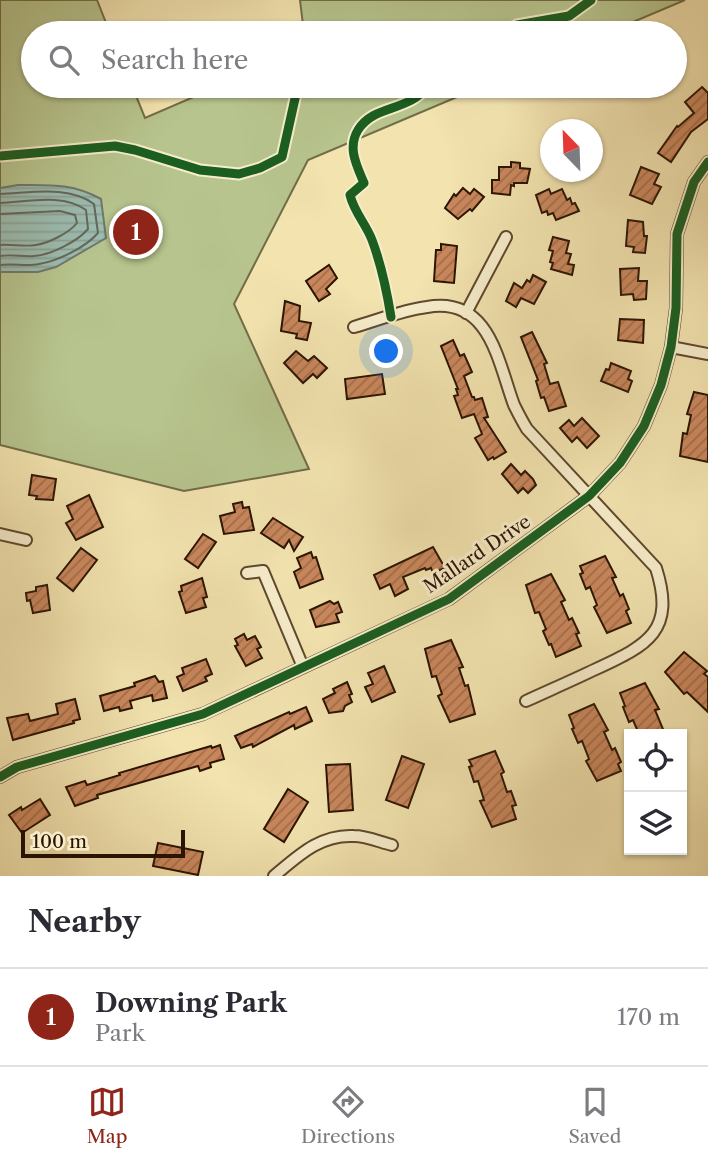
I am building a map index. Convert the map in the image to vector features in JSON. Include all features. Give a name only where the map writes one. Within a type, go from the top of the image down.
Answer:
[{"type":"street","name":"Mallard Drive","points":[[0,777],[17,767],[203,714],[449,598],[589,496],[620,463],[644,426],[661,385],[671,347],[676,308],[677,234],[694,182],[708,162]]},
{"type":"street","points":[[466,313],[506,237]]},
{"type":"street","points":[[354,327],[429,306],[448,307],[466,313],[481,324],[492,339],[515,407],[527,429],[656,568],[664,592],[661,617],[651,637],[635,651],[526,701]]},
{"type":"street","points":[[671,347],[708,354]]},
{"type":"street","points":[[0,534],[26,540]]},
{"type":"street","points":[[247,573],[263,571],[303,667]]},
{"type":"street","points":[[274,876],[306,848],[327,838],[355,836],[391,845]]},
{"type":"green space","points":[[0,0],[97,0],[105,21],[21,21],[21,98],[137,98],[145,118],[191,98],[455,98],[308,160],[234,304],[309,469],[184,491],[0,445]]},
{"type":"green space","points":[[300,0],[685,0],[635,21],[303,21]]},
{"type":"water","points":[[18,185],[70,188],[101,199],[106,238],[56,267],[38,272],[0,272],[0,188]]},
{"type":"building","points":[[702,87],[708,93],[708,119],[691,132],[671,162],[658,153],[677,126],[694,113],[685,102]]},
{"type":"building","points":[[511,162],[520,163],[520,168],[530,169],[527,183],[511,185],[510,195],[492,193],[492,180],[499,180],[499,167],[511,167]]},
{"type":"building","points":[[641,167],[659,174],[654,184],[661,187],[652,204],[630,195]]},
{"type":"building","points":[[463,188],[470,194],[474,189],[484,197],[472,211],[470,209],[458,219],[445,208],[454,194],[456,196]]},
{"type":"building","points":[[549,189],[551,194],[562,189],[567,200],[570,198],[579,211],[556,220],[553,213],[542,213],[536,195]]},
{"type":"building","points":[[628,220],[643,222],[644,236],[647,236],[645,253],[633,252],[634,247],[626,246]]},
{"type":"building","points":[[553,237],[569,241],[566,253],[571,254],[568,264],[574,265],[572,275],[551,269],[553,251],[549,250]]},
{"type":"building","points":[[441,244],[457,246],[454,283],[434,281],[436,250],[441,250]]},
{"type":"building","points":[[329,265],[337,278],[326,289],[330,294],[319,301],[306,281]]},
{"type":"building","points":[[639,268],[638,281],[647,281],[646,299],[634,300],[633,294],[621,295],[620,269]]},
{"type":"building","points":[[533,275],[546,282],[534,304],[521,298],[516,307],[506,301],[514,283],[522,288],[527,280],[530,282]]},
{"type":"building","points":[[285,301],[300,306],[299,321],[311,323],[307,340],[296,338],[297,334],[281,331]]},
{"type":"building","points":[[620,319],[644,320],[643,343],[618,340]]},
{"type":"building","points":[[532,332],[547,363],[544,364],[550,384],[558,382],[566,406],[549,411],[544,397],[541,398],[536,381],[538,380],[521,337]]},
{"type":"building","points":[[453,340],[460,356],[464,354],[472,372],[464,376],[472,397],[475,400],[482,398],[488,417],[484,418],[506,452],[494,459],[493,457],[488,460],[475,438],[482,434],[474,414],[462,418],[454,396],[458,395],[458,389],[441,346]]},
{"type":"building","points":[[296,351],[308,361],[314,356],[327,368],[317,378],[313,374],[303,383],[284,363]]},
{"type":"building","points":[[611,363],[631,371],[628,379],[632,381],[628,392],[601,381]]},
{"type":"building","points":[[382,374],[385,394],[347,399],[345,379]]},
{"type":"building","points":[[694,392],[708,395],[708,462],[680,456],[683,433],[687,434],[691,415],[687,414]]},
{"type":"building","points":[[582,418],[599,436],[587,448],[577,437],[572,442],[560,428],[569,420],[574,426]]},
{"type":"building","points":[[511,464],[521,475],[525,471],[533,479],[536,485],[528,493],[523,488],[518,493],[502,474]]},
{"type":"building","points":[[32,475],[56,479],[53,500],[36,499],[37,496],[29,495]]},
{"type":"building","points":[[89,495],[103,527],[76,540],[66,523],[73,519],[67,506]]},
{"type":"building","points":[[242,502],[243,508],[249,507],[254,530],[224,534],[220,516],[235,512],[233,504]]},
{"type":"building","points":[[273,518],[303,537],[294,551],[289,540],[284,548],[261,533]]},
{"type":"building","points":[[203,534],[216,542],[198,568],[185,559]]},
{"type":"building","points":[[433,547],[445,568],[433,573],[431,568],[425,568],[403,577],[408,589],[395,596],[390,584],[380,589],[374,575]]},
{"type":"building","points":[[81,548],[97,560],[73,591],[57,578]]},
{"type":"building","points":[[311,552],[313,558],[316,557],[323,579],[300,588],[294,572],[301,568],[297,558]]},
{"type":"building","points":[[605,556],[616,577],[612,578],[620,596],[623,594],[629,609],[626,611],[631,623],[607,633],[594,607],[597,605],[590,587],[586,589],[580,574],[583,573],[580,566]]},
{"type":"building","points":[[551,574],[565,600],[561,602],[569,620],[572,618],[579,633],[576,634],[581,646],[556,657],[543,631],[546,629],[539,612],[535,613],[526,585]]},
{"type":"building","points":[[202,578],[207,597],[203,598],[206,607],[186,613],[179,592],[182,591],[181,586]]},
{"type":"building","points":[[47,585],[50,610],[33,613],[26,593]]},
{"type":"building","points":[[330,601],[334,604],[338,602],[342,612],[336,614],[339,622],[316,627],[310,610]]},
{"type":"building","points":[[244,634],[247,640],[255,636],[261,647],[257,649],[262,658],[246,666],[235,646],[238,645],[235,639]]},
{"type":"building","points":[[451,640],[463,667],[459,668],[465,686],[468,685],[475,714],[450,722],[438,696],[442,694],[436,676],[432,677],[425,649]]},
{"type":"building","points":[[684,652],[707,671],[704,674],[708,677],[708,712],[687,692],[684,694],[665,672]]},
{"type":"building","points":[[206,659],[212,674],[205,677],[207,681],[183,691],[177,677],[184,674],[182,668]]},
{"type":"building","points":[[384,666],[395,692],[372,702],[365,687],[373,684],[368,673]]},
{"type":"building","points":[[155,676],[159,682],[163,681],[167,698],[153,701],[152,695],[130,701],[132,708],[120,711],[119,707],[104,711],[100,696],[135,686],[134,683]]},
{"type":"building","points":[[347,682],[352,702],[345,706],[343,711],[329,713],[323,699],[335,693],[333,689]]},
{"type":"building","points":[[645,683],[659,709],[655,710],[663,729],[637,729],[633,720],[629,722],[620,693]]},
{"type":"building","points":[[75,699],[80,719],[73,721],[74,723],[13,740],[7,718],[28,714],[30,721],[58,714],[56,704]]},
{"type":"building","points":[[594,704],[608,730],[604,732],[612,750],[615,748],[621,762],[618,764],[621,771],[597,781],[586,761],[589,759],[582,741],[578,743],[572,729],[574,728],[569,715]]},
{"type":"building","points":[[306,707],[312,721],[295,729],[294,725],[253,747],[252,744],[241,748],[235,736]]},
{"type":"building","points":[[220,745],[224,759],[210,763],[211,767],[200,771],[198,766],[97,795],[98,798],[75,806],[66,787],[85,781],[87,785],[120,775],[119,773]]},
{"type":"building","points":[[495,751],[504,772],[501,774],[507,792],[511,791],[516,805],[512,806],[516,819],[492,827],[480,801],[484,800],[478,781],[474,782],[469,760]]},
{"type":"building","points":[[402,756],[424,764],[408,808],[386,800]]},
{"type":"building","points":[[350,764],[353,810],[329,812],[326,765]]},
{"type":"building","points":[[288,789],[308,802],[284,842],[264,829]]},
{"type":"building","points":[[40,799],[50,815],[22,833],[9,815]]},
{"type":"building","points":[[158,843],[203,852],[198,875],[153,866]]},
{"type":"cycle path","points":[[540,21],[569,16],[591,0]]},
{"type":"cycle path","points":[[0,156],[115,146],[200,170],[239,174],[260,168],[282,157],[295,98]]},
{"type":"cycle path","points":[[391,317],[375,249],[350,195],[364,183],[354,157],[353,143],[358,130],[373,116],[414,98]]},
{"type":"cycle path","points":[[0,777],[17,767],[203,714],[449,599],[589,496],[620,463],[644,426],[661,385],[671,347],[676,308],[677,234],[694,182],[708,162]]},
{"type":"place","name":"Downing Park","points":[[136,232]]}]
